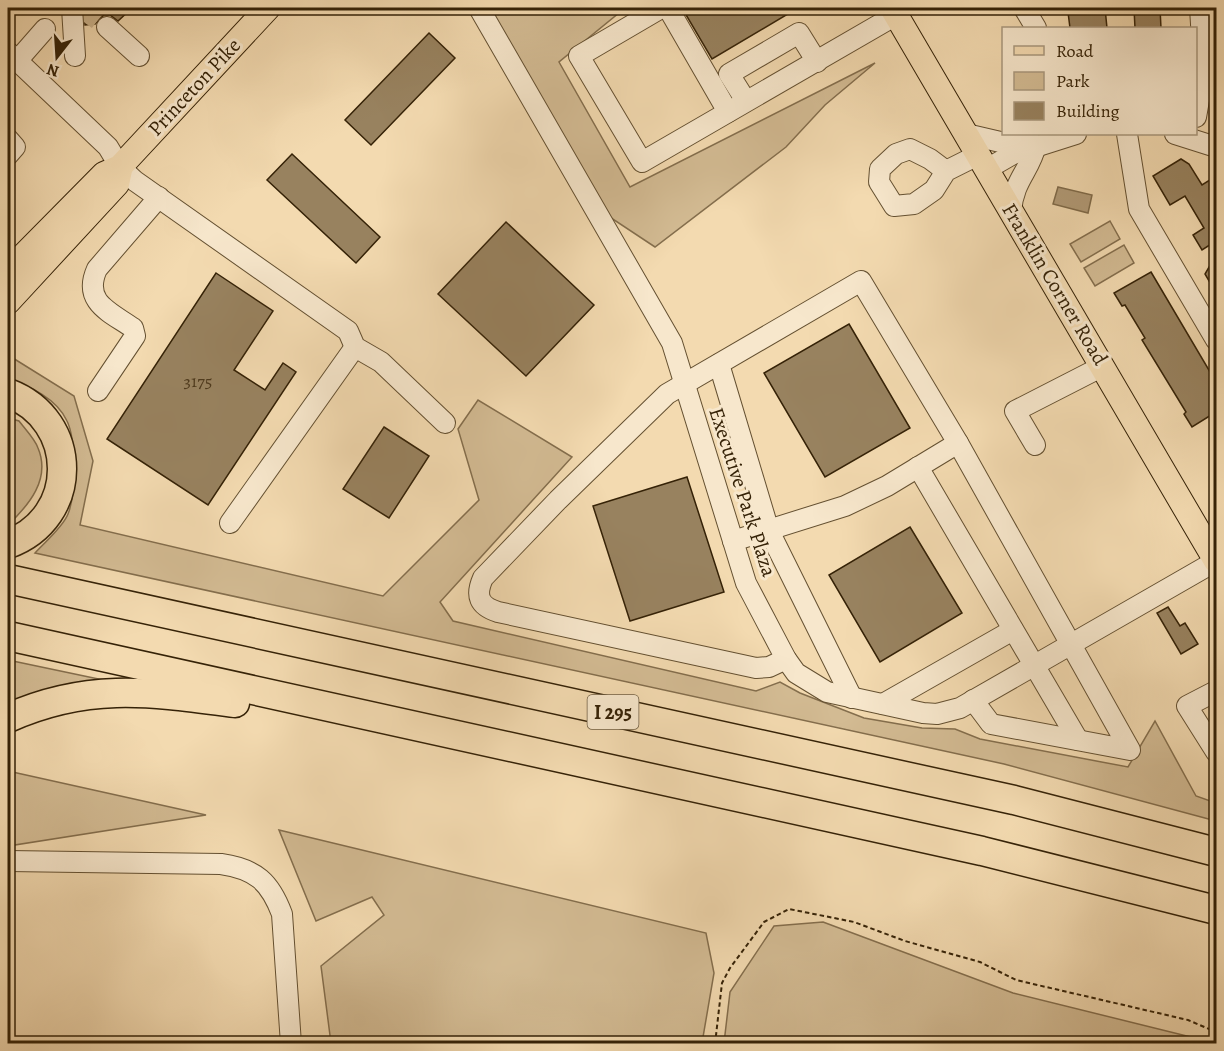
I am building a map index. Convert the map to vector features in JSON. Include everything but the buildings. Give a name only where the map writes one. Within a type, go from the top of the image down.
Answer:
[{"type":"highway","points":[[8,393],[30,404],[50,425],[61,453],[62,472],[57,495],[47,516],[23,537],[8,544]]},
{"type":"highway","name":"I 295","points":[[8,579],[1014,800],[1216,852]]},
{"type":"highway","points":[[8,636],[982,851],[1216,910]]},
{"type":"highway","points":[[8,718],[51,702],[106,692],[157,693],[274,709],[312,703]]},
{"type":"main road","name":"Princeton Pike","points":[[8,271],[104,174],[120,167],[268,8]]},
{"type":"main road","name":"Franklin Corner Road","points":[[894,11],[1216,561]]},
{"type":"main road","name":"Princeton Pike","points":[[8,302],[117,184],[120,167]]},
{"type":"street","points":[[72,8],[75,56]]},
{"type":"street","name":"Executive Park Plaza","points":[[479,8],[672,343],[746,583],[786,659],[796,673],[812,685],[852,698],[937,714],[960,708],[1216,561]]},
{"type":"street","points":[[661,8],[579,56],[642,162],[817,62],[894,11]]},
{"type":"street","points":[[668,8],[728,112]]},
{"type":"street","points":[[1024,8],[1035,27]]},
{"type":"street","points":[[1197,111],[1204,72],[1200,8]]},
{"type":"street","points":[[107,27],[139,56]]},
{"type":"street","points":[[45,29],[12,57],[108,147],[120,167],[348,331],[355,347],[381,362],[445,423]]},
{"type":"street","points":[[746,101],[729,74],[799,33],[817,62]]},
{"type":"street","points":[[966,134],[994,142],[1009,144],[1024,142],[1036,145]]},
{"type":"street","points":[[946,171],[1003,159],[1036,145],[1071,135]]},
{"type":"street","points":[[1127,135],[1139,209],[1216,340]]},
{"type":"street","points":[[1185,135],[1216,147]]},
{"type":"street","points":[[8,139],[15,147],[8,155]]},
{"type":"street","points":[[1011,211],[1017,182],[1033,158],[1036,145]]},
{"type":"street","points":[[98,392],[135,336],[133,327],[101,306],[94,298],[91,288],[93,277],[97,269],[159,197]]},
{"type":"street","points":[[786,659],[769,667],[756,668],[498,612],[487,609],[480,601],[478,590],[483,578],[558,500],[601,461],[667,394],[861,282],[958,443],[1130,750],[991,724],[974,700]]},
{"type":"street","points":[[230,523],[355,347]]},
{"type":"street","points":[[719,364],[768,531],[852,698]]},
{"type":"street","points":[[1035,445],[1015,411],[1103,366]]},
{"type":"street","points":[[733,541],[845,506],[958,443]]},
{"type":"street","points":[[918,467],[1078,740]]},
{"type":"street","points":[[883,704],[1013,630]]},
{"type":"street","points":[[1216,691],[1187,706],[1216,752]]},
{"type":"street","points":[[8,861],[221,864],[240,867],[254,873],[275,897],[282,914],[291,1044]]},
{"type":"path","points":[[715,1044],[722,983],[730,968],[764,922],[789,909],[854,922],[905,941],[980,962],[1016,980],[1188,1020],[1216,1032]]},
{"type":"green space","points":[[487,8],[625,8],[559,62],[630,187],[875,63],[825,105],[786,147],[655,247],[593,206]]},
{"type":"green space","points":[[1110,221],[1120,239],[1081,262],[1070,244]]},
{"type":"green space","points":[[1124,245],[1134,263],[1095,286],[1084,268]]},
{"type":"green space","points":[[8,355],[74,396],[93,461],[80,525],[383,596],[479,500],[458,429],[478,400],[572,457],[440,602],[453,621],[756,691],[780,682],[800,693],[864,718],[922,728],[955,729],[980,739],[1128,767],[1155,721],[1196,796],[1216,803],[1216,821],[1004,764],[35,553],[66,519],[71,505],[74,481],[72,440],[67,421],[57,406],[33,389],[8,380]]},
{"type":"green space","points":[[8,418],[19,421],[35,441],[42,470],[36,491],[8,525]]},
{"type":"green space","points":[[8,660],[108,681],[8,706]]},
{"type":"green space","points":[[8,771],[206,815],[8,846]]},
{"type":"green space","points":[[279,830],[706,933],[714,973],[702,1043],[331,1043],[321,966],[384,915],[372,897],[316,921]]},
{"type":"green space","points":[[823,922],[1013,993],[1215,1043],[724,1043],[730,992],[774,926]]},
{"type":"shaded area","points":[[1058,187],[1092,195],[1088,213],[1053,204]]},
{"type":"tunnel","points":[[82,8],[107,27]]}]
